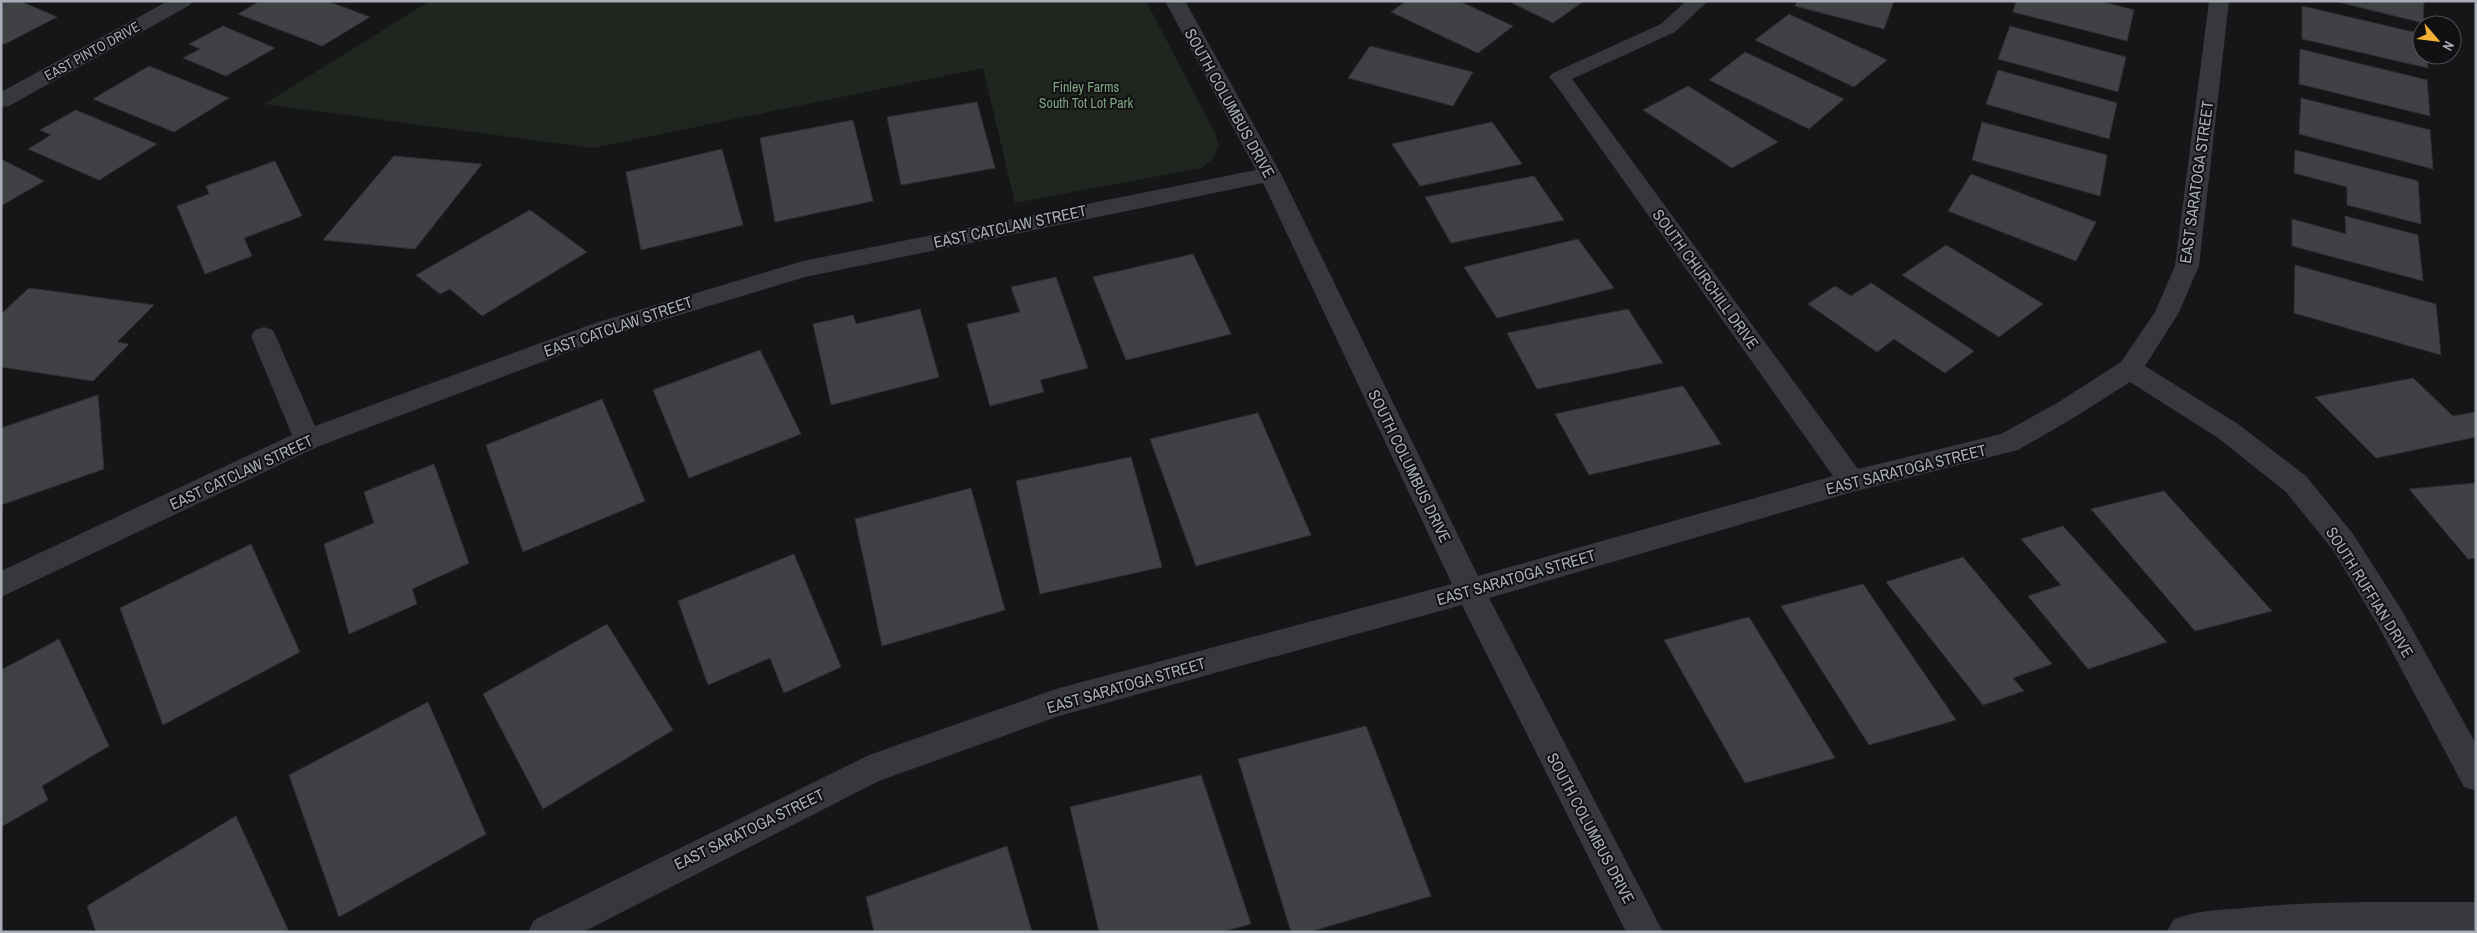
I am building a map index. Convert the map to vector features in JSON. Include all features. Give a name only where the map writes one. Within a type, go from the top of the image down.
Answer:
[{"type":"street","name":"EAST PINTO DRIVE","points":[[1,101],[183,1]]},
{"type":"street","name":"SOUTH COLUMBUS DRIVE","points":[[1174,1],[1270,174],[1470,591],[1645,932]]},
{"type":"street","name":"SOUTH CHURCHILL DRIVE","points":[[1698,1],[1668,28],[1560,77],[1852,481]]},
{"type":"street","name":"EAST SARATOGA STREET","points":[[546,932],[868,770],[1059,702],[1470,591],[1852,481],[2008,443],[2066,410],[2130,369],[2166,314],[2187,266],[2194,221],[2219,1]]},
{"type":"street","name":"EAST CATCLAW STREET","points":[[1,585],[307,440],[604,329],[802,269],[1270,174]]},
{"type":"street","points":[[264,336],[307,440]]},
{"type":"street","name":"SOUTH RUFFIAN DRIVE","points":[[2130,369],[2228,431],[2296,484],[2343,542],[2390,618],[2476,776]]},
{"type":"street","points":[[2185,932],[2236,924],[2392,919],[2476,919]]},
{"type":"green space","name":"Finley Farms South Tot Lot Park","points":[[430,1],[1146,1],[1215,133],[1219,146],[1212,160],[1201,168],[1015,203],[983,68],[593,148],[264,104]]},
{"type":"building","points":[[1,1],[20,1],[57,17],[5,44],[1,43]]},
{"type":"building","points":[[260,1],[327,1],[370,17],[322,46],[238,14]]},
{"type":"building","points":[[1406,1],[1459,1],[1513,26],[1478,53],[1391,12]]},
{"type":"building","points":[[1508,1],[1584,1],[1553,23]]},
{"type":"building","points":[[1797,1],[1894,1],[1884,29],[1795,6]]},
{"type":"building","points":[[2016,1],[2100,1],[2134,10],[2127,41],[2013,12]]},
{"type":"building","points":[[2334,1],[2424,1],[2423,15],[2412,15],[2412,20]]},
{"type":"building","points":[[2302,6],[2412,32],[2412,64],[2302,39]]},
{"type":"building","points":[[1789,14],[1887,60],[1854,87],[1755,40]]},
{"type":"building","points":[[223,26],[275,48],[226,76],[183,58],[200,49],[189,44]]},
{"type":"building","points":[[2010,26],[2126,57],[2118,92],[1998,59]]},
{"type":"building","points":[[1370,46],[1473,72],[1453,106],[1348,78]]},
{"type":"building","points":[[2300,49],[2427,80],[2430,116],[2299,84]]},
{"type":"building","points":[[1745,52],[1844,99],[1809,129],[1709,80]]},
{"type":"building","points":[[2415,65],[2428,65],[2428,68]]},
{"type":"building","points":[[149,66],[229,98],[174,132],[93,99]]},
{"type":"building","points":[[1998,70],[2117,103],[2109,139],[1986,104]]},
{"type":"building","points":[[1688,86],[1778,142],[1732,168],[1643,110]]},
{"type":"building","points":[[2301,98],[2430,130],[2433,169],[2299,134]]},
{"type":"building","points":[[977,102],[995,168],[901,185],[887,117]]},
{"type":"building","points":[[76,110],[157,144],[99,180],[28,149],[51,135],[40,130]]},
{"type":"building","points":[[853,120],[873,201],[775,222],[760,138]]},
{"type":"building","points":[[1492,122],[1522,164],[1420,186],[1392,144]]},
{"type":"building","points":[[1982,122],[2107,155],[2100,196],[1972,160]]},
{"type":"building","points":[[722,149],[743,225],[641,250],[626,172]]},
{"type":"building","points":[[2295,150],[2418,181],[2421,224],[2347,205],[2347,187],[2294,173]]},
{"type":"building","points":[[394,156],[482,164],[415,249],[323,240]]},
{"type":"building","points":[[1,159],[44,181],[1,206]]},
{"type":"building","points":[[275,161],[302,216],[244,238],[252,256],[205,274],[177,206],[209,194],[206,186]]},
{"type":"building","points":[[1971,174],[2096,222],[2076,261],[1948,211]]},
{"type":"building","points":[[1534,176],[1564,220],[1451,243],[1425,197]]},
{"type":"building","points":[[530,210],[587,252],[482,316],[450,289],[440,294],[416,275]]},
{"type":"building","points":[[2345,216],[2418,235],[2423,281],[2292,246],[2292,219],[2346,234]]},
{"type":"building","points":[[1578,239],[1614,288],[1497,318],[1464,267]]},
{"type":"building","points":[[1946,245],[2043,304],[1999,337],[1902,275]]},
{"type":"building","points":[[1193,254],[1231,334],[1126,360],[1093,277]]},
{"type":"building","points":[[2295,265],[2436,304],[2441,355],[2294,313]]},
{"type":"building","points":[[1056,277],[1088,368],[1040,380],[1044,392],[990,406],[967,324],[1020,312],[1011,287]]},
{"type":"building","points":[[1871,283],[1974,351],[1945,373],[1894,339],[1877,352],[1808,304],[1835,286],[1851,296]]},
{"type":"building","points":[[29,288],[154,305],[117,342],[129,344],[93,381],[1,367],[1,314]]},
{"type":"building","points":[[920,309],[939,377],[831,405],[813,324],[853,315],[856,324]]},
{"type":"building","points":[[1628,309],[1663,363],[1537,389],[1507,333]]},
{"type":"building","points":[[760,350],[801,434],[689,478],[653,390]]},
{"type":"building","points":[[2413,378],[2453,416],[2476,412],[2476,437],[2376,458],[2315,397]]},
{"type":"building","points":[[1683,386],[1721,444],[1589,475],[1555,414]]},
{"type":"building","points":[[98,395],[104,469],[1,505],[1,428]]},
{"type":"building","points":[[602,399],[645,501],[523,552],[486,445]]},
{"type":"building","points":[[1258,413],[1311,535],[1196,566],[1150,439]]},
{"type":"building","points":[[1131,457],[1162,567],[1040,594],[1016,481]]},
{"type":"building","points":[[434,464],[469,563],[412,589],[417,604],[349,634],[324,544],[374,523],[364,492]]},
{"type":"building","points":[[2476,483],[2476,558],[2468,559],[2409,489]]},
{"type":"building","points":[[971,488],[1005,610],[882,646],[855,519]]},
{"type":"building","points":[[2164,491],[2272,611],[2195,631],[2091,509]]},
{"type":"building","points":[[2063,526],[2167,642],[2088,669],[2028,596],[2061,585],[2021,539]]},
{"type":"building","points":[[251,544],[300,652],[163,725],[120,608]]},
{"type":"building","points":[[794,554],[841,667],[784,693],[770,658],[708,685],[678,601]]},
{"type":"building","points":[[1963,557],[2052,664],[2013,678],[2024,691],[1983,705],[1886,582]]},
{"type":"building","points":[[1863,584],[1956,720],[1869,745],[1781,606]]},
{"type":"building","points":[[1749,617],[1835,758],[1745,783],[1664,640]]},
{"type":"building","points":[[607,624],[673,730],[543,809],[483,694]]},
{"type":"building","points":[[59,639],[109,746],[42,786],[48,800],[1,827],[1,670]]},
{"type":"building","points":[[428,702],[486,834],[339,917],[289,775]]},
{"type":"building","points":[[1366,726],[1431,896],[1309,932],[1291,932],[1238,759]]},
{"type":"building","points":[[1201,775],[1251,924],[1221,932],[1099,932],[1070,807]]},
{"type":"building","points":[[236,816],[289,932],[96,932],[87,906]]},
{"type":"building","points":[[1007,846],[1032,932],[874,932],[866,897]]}]
